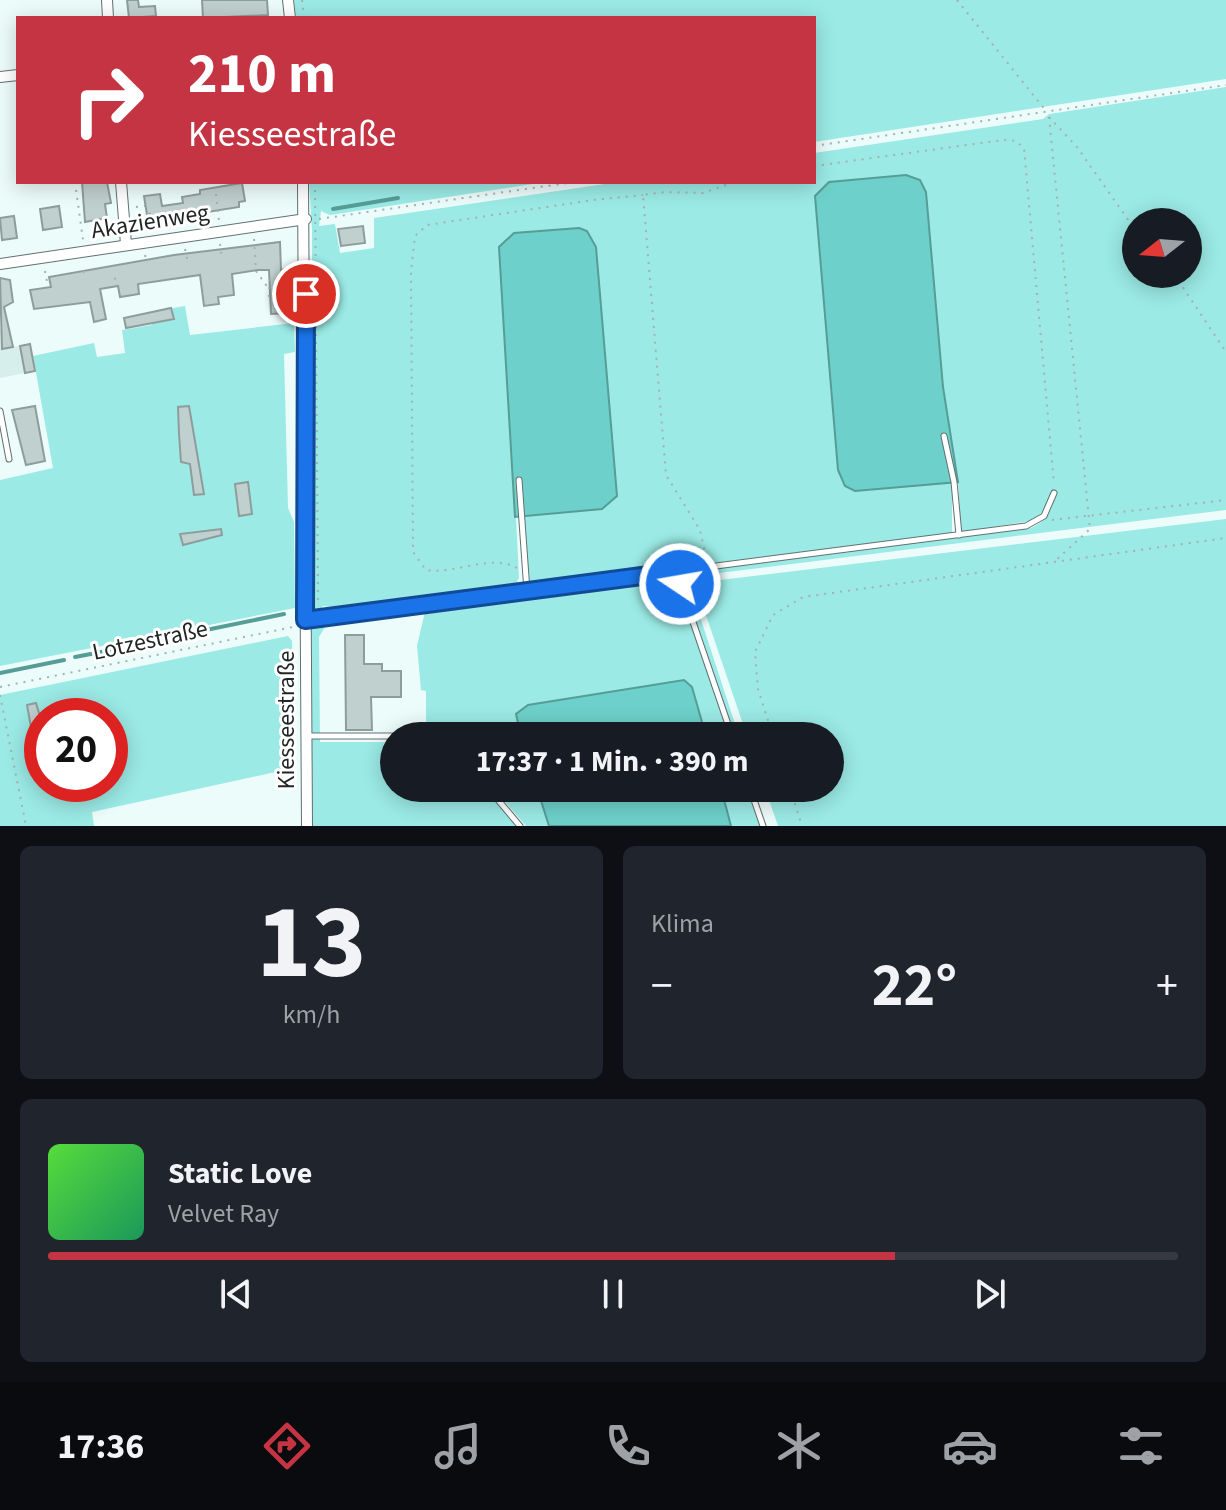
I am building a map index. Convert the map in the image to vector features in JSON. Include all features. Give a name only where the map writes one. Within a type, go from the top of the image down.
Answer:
[{"type":"street","points":[[121,184],[126,244]]},
{"type":"street","name":"Kiesseestraße","points":[[303,184],[306,219],[307,826]]},
{"type":"street","name":"Akazienweg","points":[[0,264],[306,219]]},
{"type":"lane","points":[[0,411],[9,459]]},
{"type":"lane","points":[[944,436],[954,482],[959,535]]},
{"type":"lane","points":[[519,480],[527,591]]},
{"type":"lane","points":[[680,584],[687,571],[708,567],[1037,522],[1048,511],[1054,493]]},
{"type":"lane","points":[[306,622],[318,618],[667,575],[680,584],[727,722]]},
{"type":"lane","points":[[306,736],[380,736]]},
{"type":"lane","points":[[500,802],[520,826]]},
{"type":"lane","points":[[755,802],[763,826]]},
{"type":"path","points":[[957,0],[1049,117],[1077,147],[1122,211]]},
{"type":"path","points":[[816,146],[1226,85]]},
{"type":"path","points":[[1049,117],[1090,529],[1054,562]]},
{"type":"path","points":[[816,166],[1003,140],[1016,141],[1024,148],[1054,459],[1054,493]]},
{"type":"path","points":[[75,184],[85,251]]},
{"type":"path","points":[[315,184],[318,219],[318,618]]},
{"type":"path","points":[[318,219],[560,184]]},
{"type":"path","points":[[524,575],[505,563],[437,572],[426,570],[413,552],[411,261],[415,236],[427,225],[665,192],[703,193],[728,184]]},
{"type":"path","points":[[76,194],[84,192]]},
{"type":"path","points":[[643,195],[666,475],[700,530],[708,567]]},
{"type":"path","points":[[253,226],[256,271],[269,289]]},
{"type":"path","points":[[183,236],[188,263]]},
{"type":"path","points":[[214,259],[222,257]]},
{"type":"path","points":[[42,258],[48,287]]},
{"type":"path","points":[[270,279],[269,296],[306,294]]},
{"type":"path","points":[[1183,288],[1226,352]]},
{"type":"path","points":[[1037,522],[1226,500]]},
{"type":"path","points":[[769,722],[758,689],[755,652],[773,615],[803,597],[1226,538]]},
{"type":"path","name":"Lotzestraße","points":[[0,687],[306,622]]},
{"type":"path","points":[[0,695],[26,826]]},
{"type":"path","points":[[794,802],[802,826]]},
{"type":"shaded area","points":[[294,0],[1226,0],[1226,79],[816,142],[816,16],[296,16]]},
{"type":"shaded area","points":[[1226,87],[1226,510],[688,577],[693,571],[1031,528],[1048,515],[1055,494],[1036,520],[961,532],[958,482],[952,482],[952,533],[690,566],[678,578],[659,571],[538,588],[529,582],[521,516],[516,517],[519,578],[512,591],[333,612],[333,607],[322,606],[327,624],[319,637],[320,742],[380,742],[380,802],[497,802],[517,826],[310,826],[312,229],[309,184],[533,184],[330,215],[321,211],[319,226],[335,224],[340,253],[374,248],[374,218],[604,184],[816,184],[816,153],[1043,119],[1049,114]]},
{"type":"shaded area","points":[[906,175],[920,180],[926,192],[943,387],[958,482],[855,491],[845,486],[838,470],[815,196],[829,182]]},
{"type":"shaded area","points":[[579,228],[587,231],[596,247],[617,496],[602,509],[515,517],[499,247],[514,233]]},
{"type":"shaded area","points":[[185,306],[190,335],[294,323],[295,352],[284,354],[288,508],[294,522],[295,608],[0,666],[0,480],[53,468],[33,356],[94,343],[97,357],[125,353],[122,330],[152,325],[150,312]]},
{"type":"shaded area","points":[[10,327],[13,347],[30,344],[35,371],[0,378],[0,329]]},
{"type":"shaded area","points":[[1226,519],[1226,826],[778,826],[770,802],[844,802],[844,722],[742,722],[695,583]]},
{"type":"shaded area","points":[[659,577],[673,582],[681,593],[724,722],[426,722],[426,691],[421,690],[417,646],[426,607]]},
{"type":"shaded area","points":[[687,578],[734,722],[730,722],[683,583]]},
{"type":"shaded area","points":[[288,636],[292,641],[294,768],[92,812],[94,826],[0,826],[0,695]]},
{"type":"shaded area","points":[[684,680],[692,687],[702,722],[518,722],[516,714],[528,705]]},
{"type":"shaded area","points":[[505,802],[752,802],[760,826],[526,826]]},
{"type":"shaded area","points":[[541,802],[725,802],[731,826],[549,826]]},
{"type":"building","points":[[127,0],[138,0],[139,7],[155,6],[156,16],[129,16]]},
{"type":"building","points":[[202,0],[267,0],[268,15],[203,16]]},
{"type":"building","points":[[82,184],[107,184],[111,203],[105,204],[107,218],[85,222]]},
{"type":"building","points":[[242,184],[245,201],[239,202],[239,207],[151,221],[150,214],[147,215],[144,196],[160,194],[162,206],[183,203],[182,197],[200,194],[200,190]]},
{"type":"building","points":[[59,206],[62,227],[43,230],[40,209]]},
{"type":"building","points":[[14,216],[17,238],[2,240],[0,218]]},
{"type":"building","points":[[363,226],[365,243],[341,246],[338,229]]},
{"type":"building","points":[[280,242],[281,270],[287,269],[286,313],[271,314],[269,270],[232,274],[234,295],[218,297],[219,304],[204,306],[200,275],[138,284],[139,294],[120,297],[118,286],[100,289],[106,319],[94,322],[90,302],[34,309],[30,290],[51,287],[49,277],[174,255]]},
{"type":"building","points":[[0,278],[10,280],[13,302],[4,307],[13,347],[2,349]]},
{"type":"building","points":[[171,308],[174,319],[126,328],[124,318]]},
{"type":"building","points":[[30,344],[35,371],[25,373],[20,346]]},
{"type":"building","points":[[35,406],[45,461],[26,465],[12,410]]},
{"type":"building","points":[[189,406],[204,494],[194,495],[190,464],[181,462],[178,407]]},
{"type":"building","points":[[248,482],[252,514],[239,516],[235,484]]},
{"type":"building","points":[[221,529],[222,535],[183,545],[180,534]]},
{"type":"building","points":[[345,635],[364,635],[364,664],[382,664],[382,671],[401,671],[401,697],[371,697],[372,730],[346,730]]},
{"type":"waterway","points":[[333,209],[398,198]]},
{"type":"waterway","points":[[128,646],[284,614]]},
{"type":"waterway","points":[[75,657],[117,649]]},
{"type":"waterway","points":[[0,673],[64,660]]},
{"type":"route","points":[[306,294],[305,620],[657,574],[667,575],[680,584]]}]
